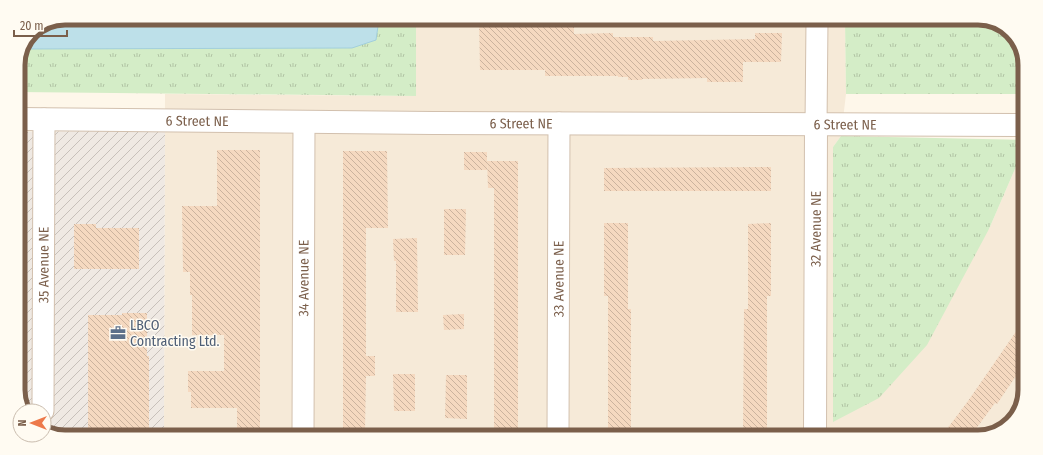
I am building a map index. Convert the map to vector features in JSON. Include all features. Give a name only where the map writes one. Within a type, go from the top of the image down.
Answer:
[{"type":"street","name":"32 Avenue NE","points":[[815,430],[817,25]]},
{"type":"street","name":"6 Street NE","points":[[25,119],[304,122],[1018,125]]},
{"type":"street","name":"35 Avenue NE","points":[[43,403],[44,119]]},
{"type":"street","name":"34 Avenue NE","points":[[302,430],[304,122]]},
{"type":"street","name":"33 Avenue NE","points":[[558,430],[559,123]]},
{"type":"shaded area","points":[[416,25],[845,25],[846,94],[841,136],[833,147],[833,421],[989,229],[1018,162],[1018,390],[1015,405],[1008,416],[1000,423],[991,428],[978,430],[164,430],[165,94],[415,96]]},
{"type":"shaded area","points":[[165,130],[164,430],[66,430],[52,428],[52,403],[27,403],[25,392],[25,132]]},
{"type":"green space","points":[[66,25],[416,25],[416,96],[25,92],[25,63],[29,48],[39,35],[52,27]]},
{"type":"green space","points":[[845,25],[985,26],[998,30],[1002,33],[1011,43],[1016,52],[1018,63],[1018,94],[846,94]]},
{"type":"green space","points":[[841,136],[1018,140],[1018,162],[989,229],[927,345],[879,398],[833,422],[833,147]]},
{"type":"water","points":[[66,25],[378,25],[376,40],[352,48],[29,49],[33,41],[45,30],[52,27]]},
{"type":"building","points":[[479,25],[574,25],[574,34],[613,33],[613,37],[653,37],[653,41],[755,39],[755,33],[782,33],[781,62],[743,62],[743,82],[707,82],[707,78],[628,80],[628,77],[618,76],[545,76],[545,70],[480,70]]},
{"type":"building","points":[[217,150],[260,150],[260,430],[237,430],[237,408],[191,408],[191,392],[188,392],[188,371],[224,371],[224,335],[192,335],[192,295],[190,295],[190,272],[183,272],[182,206],[217,206]]},
{"type":"building","points":[[343,151],[387,151],[388,228],[366,228],[366,356],[375,356],[375,376],[366,376],[365,430],[343,430]]},
{"type":"building","points":[[464,152],[487,152],[487,170],[464,170]]},
{"type":"building","points":[[487,161],[518,161],[518,430],[494,430],[494,188],[488,188]]},
{"type":"building","points":[[771,167],[771,191],[604,191],[604,168]]},
{"type":"building","points":[[444,209],[466,209],[465,255],[444,255]]},
{"type":"building","points":[[604,223],[628,223],[628,309],[631,309],[631,430],[608,430],[608,296],[604,296]]},
{"type":"building","points":[[771,223],[771,296],[767,296],[767,430],[743,430],[744,309],[748,309],[748,224]]},
{"type":"building","points":[[74,224],[96,224],[96,228],[139,228],[139,269],[74,269]]},
{"type":"building","points":[[417,238],[418,312],[396,312],[396,261],[394,261],[393,239]]},
{"type":"building","points":[[122,313],[147,313],[147,356],[149,356],[149,430],[88,430],[88,315],[122,315]]},
{"type":"building","points":[[464,314],[464,329],[444,330],[443,315]]},
{"type":"building","points":[[1018,329],[1018,373],[997,404],[995,403],[975,430],[946,430]]},
{"type":"building","points":[[393,374],[415,374],[415,411],[394,411]]},
{"type":"building","points":[[446,375],[467,375],[467,419],[445,418]]},
{"type":"place","name":"LBCO Contracting Ltd.","points":[[118,333]]}]
